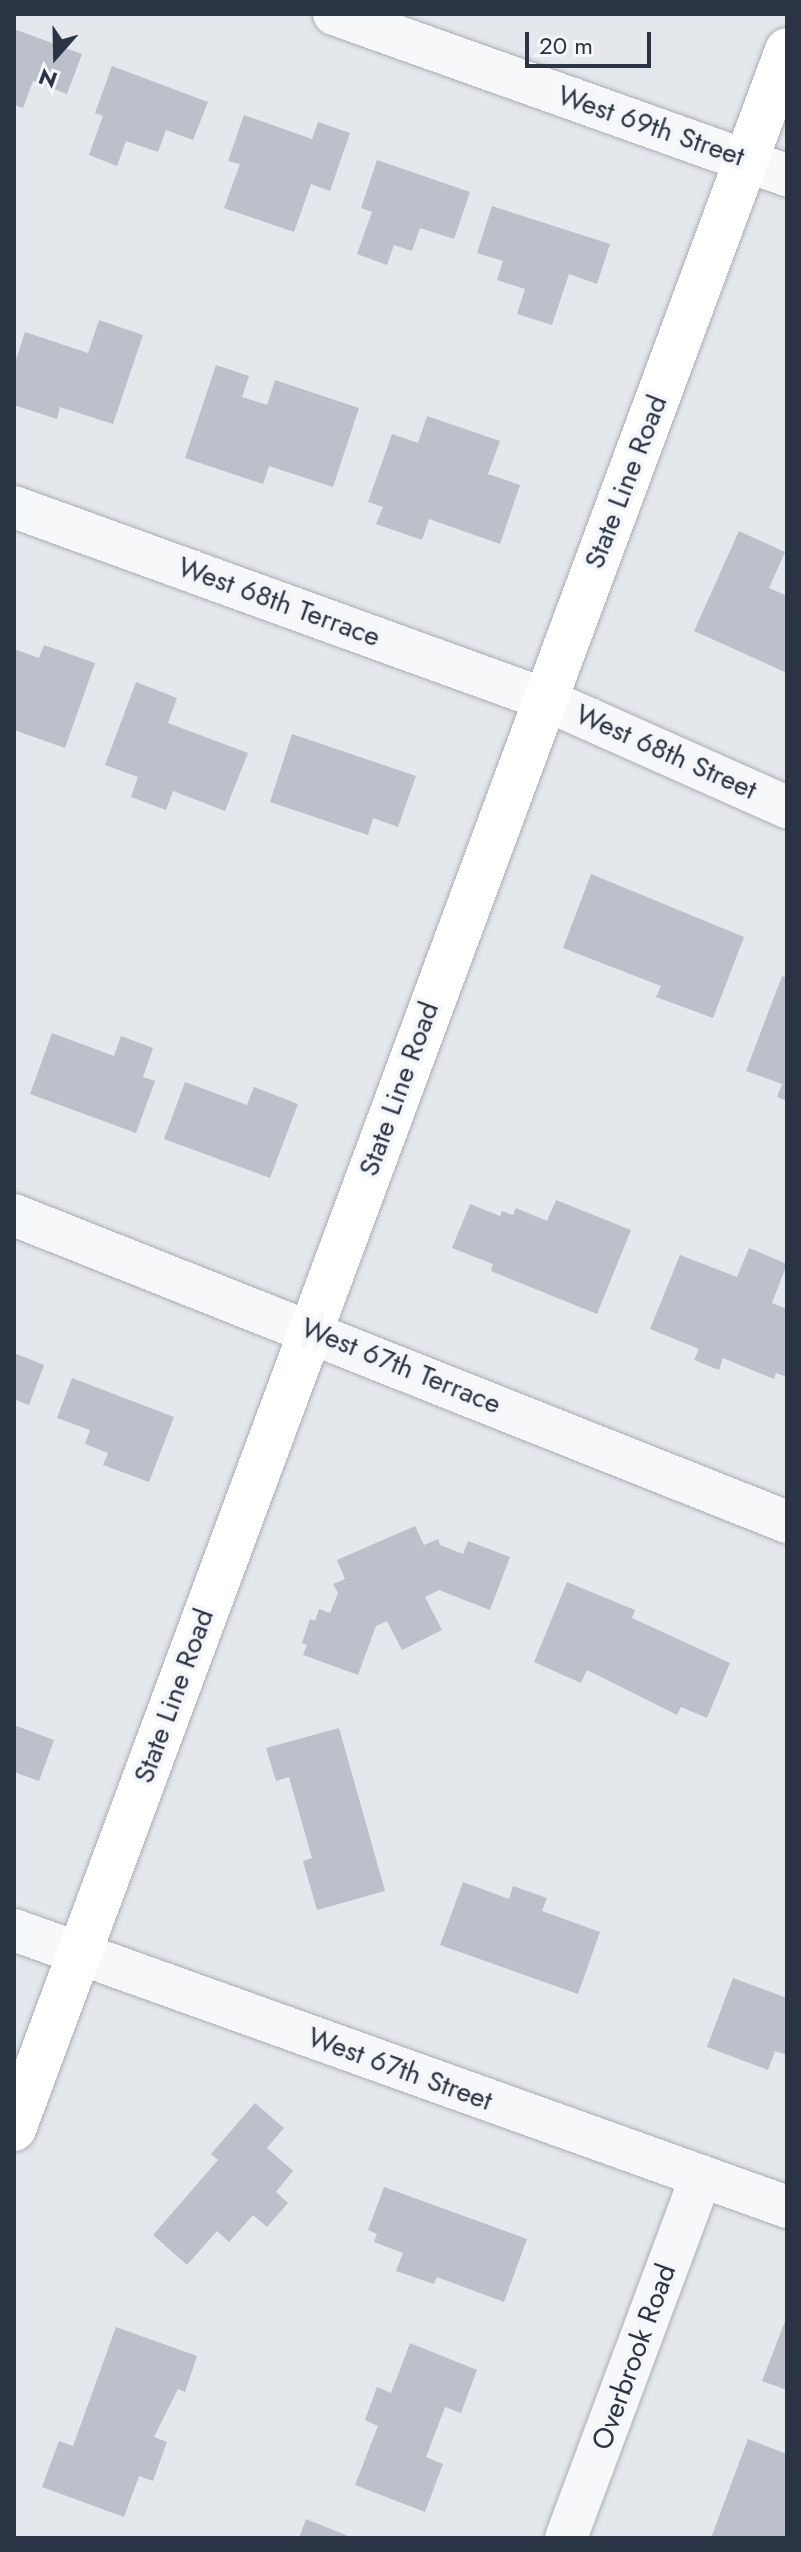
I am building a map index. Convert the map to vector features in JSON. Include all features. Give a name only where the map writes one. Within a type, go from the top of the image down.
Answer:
[{"type":"main road","name":"State Line Road","points":[[14,2129],[787,50]]},
{"type":"street","name":"West 69th Street","points":[[334,14],[787,175]]},
{"type":"street","name":"West 68th Terrace","points":[[14,507],[544,699]]},
{"type":"street","name":"West 68th Street","points":[[544,699],[787,807]]},
{"type":"street","name":"West 67th Terrace","points":[[14,1215],[310,1329],[787,1522]]},
{"type":"street","name":"West 67th Street","points":[[14,1930],[787,2207]]},
{"type":"street","name":"Overbrook Road","points":[[566,2538],[701,2176]]},
{"type":"building","points":[[14,29],[82,54],[67,94],[33,81],[23,108],[14,105]]},
{"type":"building","points":[[112,66],[208,102],[193,140],[166,130],[158,152],[126,141],[117,166],[89,155],[103,116],[95,113]]},
{"type":"building","points":[[244,115],[312,139],[318,122],[350,133],[330,191],[311,184],[294,232],[224,208],[240,164],[228,161]]},
{"type":"building","points":[[377,160],[470,192],[454,239],[420,228],[412,251],[394,245],[387,265],[357,254],[372,212],[361,208]]},
{"type":"building","points":[[492,206],[610,244],[597,284],[569,274],[552,325],[517,314],[525,289],[497,280],[503,261],[477,253]]},
{"type":"building","points":[[99,320],[143,335],[113,424],[60,407],[57,419],[14,405],[14,366],[25,332],[88,353]]},
{"type":"building","points":[[216,365],[249,376],[242,397],[267,405],[275,380],[359,408],[333,487],[269,466],[263,484],[185,458]]},
{"type":"building","points":[[427,416],[500,441],[488,474],[520,485],[500,544],[429,519],[422,540],[376,524],[383,507],[368,502],[392,434],[418,443]]},
{"type":"building","points":[[739,531],[785,552],[769,588],[787,596],[787,673],[694,631]]},
{"type":"building","points":[[44,645],[95,663],[65,748],[14,730],[14,649],[39,658]]},
{"type":"building","points":[[136,682],[177,698],[168,723],[248,753],[225,811],[173,791],[166,810],[131,797],[138,777],[105,765]]},
{"type":"building","points":[[292,734],[416,776],[398,827],[373,818],[368,835],[270,802]]},
{"type":"building","points":[[591,874],[744,937],[713,1018],[656,997],[661,986],[563,948]]},
{"type":"building","points":[[782,976],[787,978],[787,1101],[777,1097],[782,1084],[746,1071]]},
{"type":"building","points":[[52,1033],[114,1056],[121,1036],[153,1048],[143,1077],[155,1081],[136,1133],[30,1094]]},
{"type":"building","points":[[185,1082],[247,1105],[254,1087],[298,1104],[270,1178],[164,1139]]},
{"type":"building","points":[[556,1200],[631,1230],[597,1314],[491,1271],[493,1264],[452,1248],[470,1204],[500,1216],[502,1211],[513,1215],[516,1208],[547,1221]]},
{"type":"building","points":[[749,1248],[787,1264],[772,1303],[787,1309],[787,1377],[776,1373],[774,1379],[723,1358],[719,1370],[694,1360],[699,1349],[650,1329],[680,1255],[737,1277]]},
{"type":"building","points":[[14,1353],[44,1365],[29,1405],[14,1399]]},
{"type":"building","points":[[72,1378],[174,1417],[149,1482],[103,1465],[108,1453],[85,1444],[90,1430],[57,1418]]},
{"type":"building","points":[[415,1526],[424,1545],[438,1539],[440,1545],[463,1554],[468,1541],[510,1557],[490,1610],[439,1590],[425,1597],[442,1630],[402,1650],[387,1621],[376,1626],[358,1675],[303,1655],[307,1645],[302,1643],[310,1619],[315,1621],[319,1609],[330,1613],[338,1593],[333,1584],[345,1579],[337,1560]]},
{"type":"building","points":[[567,1582],[635,1610],[632,1618],[730,1663],[707,1718],[681,1707],[677,1715],[587,1670],[581,1683],[534,1662]]},
{"type":"building","points":[[14,1725],[54,1740],[39,1781],[14,1772]]},
{"type":"building","points":[[339,1728],[385,1891],[317,1910],[303,1861],[312,1858],[289,1777],[276,1781],[266,1748]]},
{"type":"building","points":[[463,1882],[509,1899],[513,1886],[547,1898],[542,1911],[600,1932],[578,1994],[440,1945]]},
{"type":"building","points":[[733,1978],[787,1998],[787,2055],[775,2051],[768,2070],[707,2047]]},
{"type":"building","points":[[255,2103],[284,2128],[267,2148],[293,2171],[276,2192],[288,2203],[267,2227],[253,2215],[229,2242],[217,2231],[187,2265],[153,2235],[218,2160],[211,2154]]},
{"type":"building","points":[[384,2187],[527,2239],[504,2302],[437,2277],[434,2284],[396,2271],[403,2253],[374,2242],[377,2234],[368,2230]]},
{"type":"building","points":[[787,2316],[787,2390],[762,2381]]},
{"type":"building","points":[[116,2327],[197,2356],[185,2392],[178,2389],[154,2437],[167,2442],[153,2481],[139,2476],[124,2517],[42,2487],[59,2441],[73,2446]]},
{"type":"building","points":[[410,2343],[477,2370],[461,2413],[445,2407],[426,2457],[443,2464],[425,2512],[355,2485],[378,2426],[365,2420],[377,2387],[391,2393]]},
{"type":"building","points":[[748,2439],[787,2454],[787,2538],[711,2538]]},
{"type":"building","points":[[306,2519],[353,2538],[299,2538]]}]
